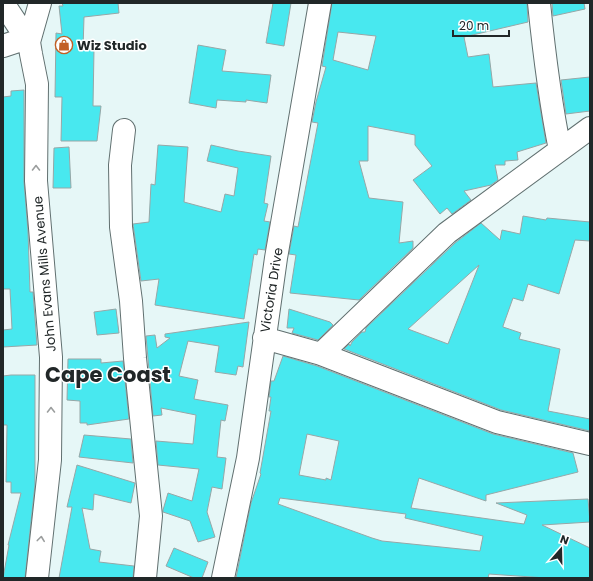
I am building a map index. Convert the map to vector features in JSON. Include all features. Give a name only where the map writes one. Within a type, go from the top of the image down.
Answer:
[{"type":"street","points":[[3,3],[28,40]]},
{"type":"street","points":[[28,40],[40,3]]},
{"type":"street","name":"Victoria Drive","points":[[223,578],[248,458],[276,258],[320,3]]},
{"type":"street","points":[[539,3],[543,46],[560,150]]},
{"type":"street","points":[[3,46],[28,40]]},
{"type":"street","name":"John Evans Mills Avenue","points":[[28,40],[37,84],[36,181],[51,357],[50,460],[37,578]]},
{"type":"street","points":[[321,354],[447,233],[590,128]]},
{"type":"street","points":[[124,130],[120,165],[121,227],[131,301],[135,358],[151,516],[145,578]]},
{"type":"street","points":[[264,338],[321,354],[497,422],[590,444]]},
{"type":"building","points":[[62,3],[118,3],[119,13],[84,17],[83,49],[94,49],[93,106],[101,106],[97,141],[61,141],[62,97],[55,97],[56,33],[62,34],[59,6],[63,6]]},
{"type":"building","points":[[273,3],[291,3],[284,46],[266,43]]},
{"type":"building","points":[[332,3],[527,3],[528,22],[464,37],[468,57],[489,54],[493,87],[536,83],[546,143],[517,152],[518,160],[505,161],[505,165],[495,165],[498,180],[491,185],[464,191],[471,200],[452,214],[447,208],[440,214],[413,180],[432,166],[415,145],[415,135],[368,126],[368,161],[359,161],[369,198],[403,202],[399,243],[413,241],[413,248],[359,300],[290,293],[296,255],[289,254],[294,226],[298,227],[318,123],[312,122],[326,67],[322,66]],"holes":[[[338,32],[376,36],[368,70],[333,60]]]},
{"type":"building","points":[[552,3],[584,3],[585,9],[553,16]]},
{"type":"building","points":[[198,45],[226,50],[222,71],[271,75],[267,103],[246,100],[246,102],[217,100],[216,108],[189,103]]},
{"type":"building","points":[[590,77],[590,111],[566,114],[561,80]]},
{"type":"building","points":[[24,90],[24,182],[28,231],[30,292],[33,292],[37,345],[3,347],[3,330],[12,329],[10,289],[3,289],[3,97],[11,96],[11,91]]},
{"type":"building","points":[[158,145],[188,147],[184,202],[221,212],[225,194],[234,196],[238,168],[207,161],[211,145],[271,156],[264,203],[268,204],[264,221],[270,222],[265,250],[258,249],[257,255],[254,254],[244,319],[155,305],[159,279],[141,281],[133,224],[149,222],[151,184],[155,185]]},
{"type":"building","points":[[69,147],[71,188],[53,188],[54,148]]},
{"type":"building","points":[[523,216],[546,220],[547,218],[590,222],[590,241],[575,240],[559,294],[528,284],[523,301],[513,298],[503,327],[521,333],[519,339],[560,349],[548,411],[590,419],[590,431],[501,410],[344,349],[349,344],[350,346],[362,332],[365,332],[366,328],[455,243],[481,223],[500,240],[502,230],[520,234]],"holes":[[[479,265],[448,344],[408,329]]]},
{"type":"building","points":[[116,309],[119,333],[97,335],[94,312]]},
{"type":"building","points":[[289,309],[330,322],[333,325],[318,340],[292,333],[294,328],[287,328]]},
{"type":"building","points":[[249,322],[243,367],[238,366],[236,375],[215,372],[219,346],[188,341],[179,376],[198,380],[194,399],[228,405],[225,421],[221,420],[217,457],[226,458],[222,489],[212,487],[207,512],[215,537],[198,542],[190,521],[163,512],[163,510],[168,493],[192,501],[199,469],[158,465],[156,441],[193,444],[196,415],[161,408],[162,415],[153,416],[146,336],[155,335],[157,348],[170,338],[165,337],[165,334]]},
{"type":"building","points":[[283,356],[317,366],[493,434],[573,453],[578,472],[486,495],[486,501],[419,478],[411,508],[524,524],[527,515],[496,503],[588,499],[590,522],[542,525],[590,548],[590,578],[546,578],[489,574],[488,578],[236,578],[251,503],[261,474],[271,411],[269,411],[271,397],[269,397],[271,381],[274,381]],"holes":[[[307,434],[339,441],[331,480],[326,478],[326,480],[299,475]],[[280,498],[406,514],[405,518],[483,536],[480,551],[382,541],[278,504]]]},
{"type":"building","points":[[68,359],[101,359],[101,363],[123,361],[129,419],[87,425],[87,423],[80,423],[80,401],[67,400]]},
{"type":"building","points":[[35,375],[35,485],[25,578],[3,578],[8,545],[21,493],[11,493],[11,482],[6,482],[7,425],[3,425],[3,376]]},
{"type":"building","points":[[84,435],[131,439],[133,463],[79,457]]},
{"type":"building","points":[[77,465],[135,483],[131,503],[94,494],[93,510],[82,508],[90,549],[101,551],[99,562],[134,566],[133,578],[59,578],[72,507],[67,507]]},
{"type":"building","points":[[174,548],[208,562],[202,578],[194,578],[166,566]]},
{"type":"place","name":"Wiz Studio","points":[[64,45]]},
{"type":"district","name":"Cape Coast","points":[[108,375]]}]
